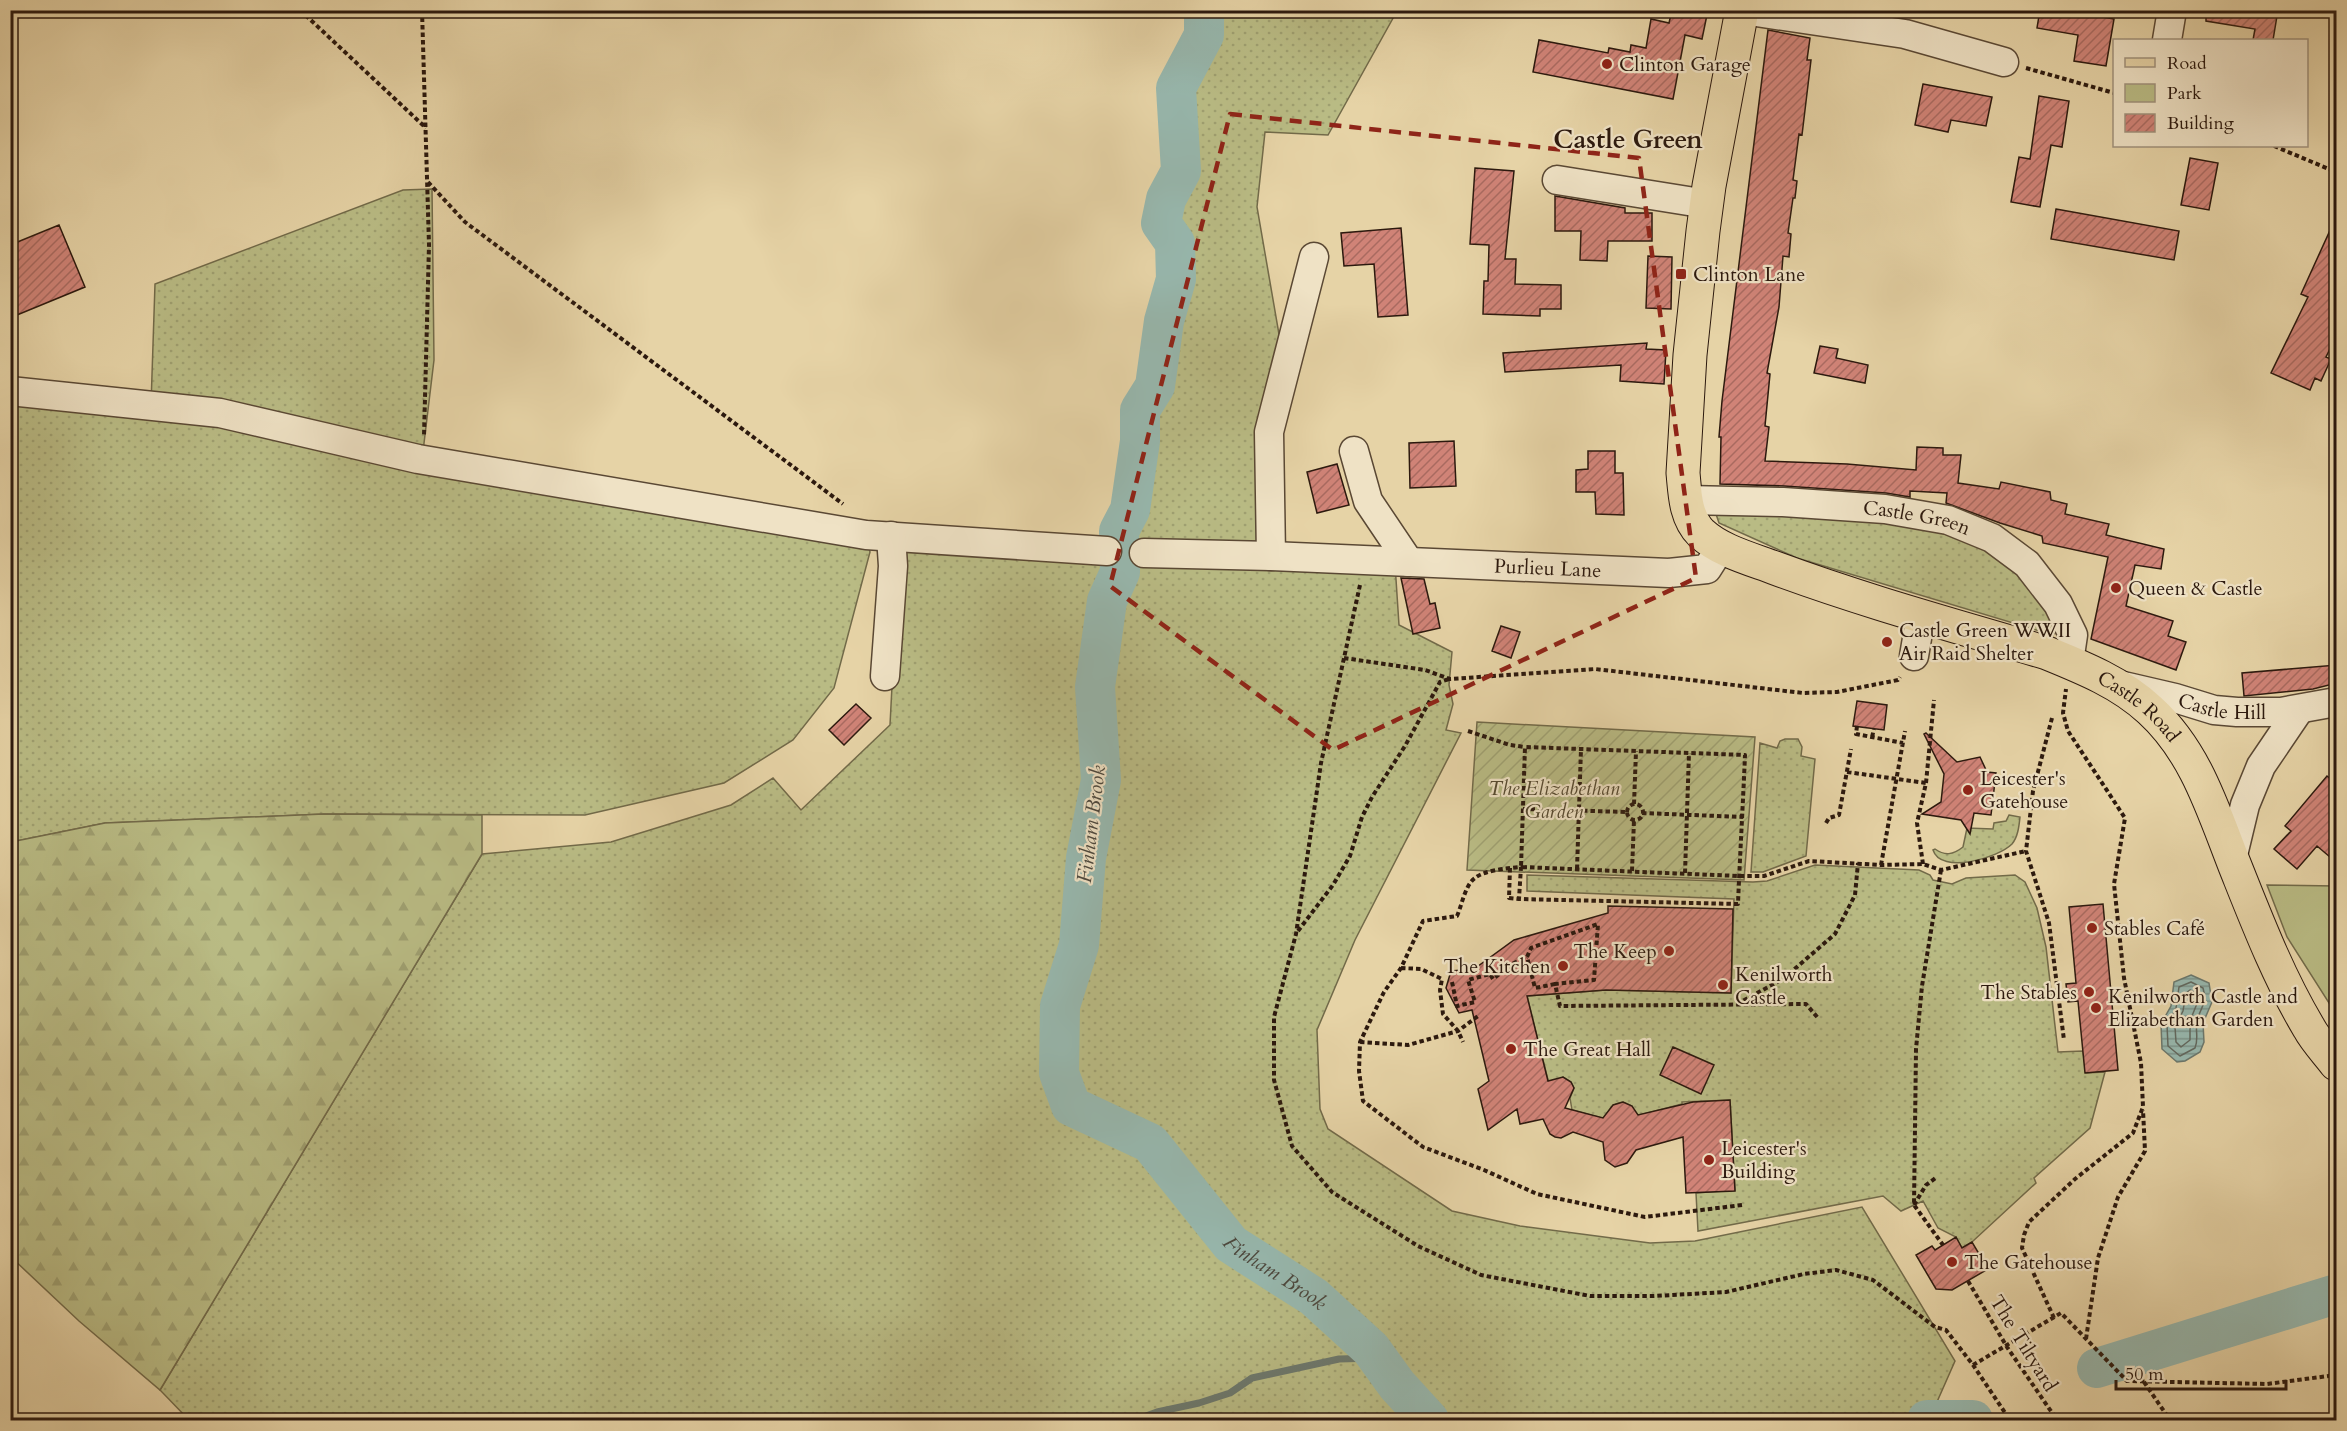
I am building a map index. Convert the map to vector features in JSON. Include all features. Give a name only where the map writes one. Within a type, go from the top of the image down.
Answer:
[{"type":"main road","points":[[1721,547],[1702,534],[1691,521],[1683,472],[1690,355],[1707,204],[1742,10]]},
{"type":"main road","name":"Castle Road","points":[[1721,547],[1826,585],[2047,653],[2070,671],[2114,684],[2151,711],[2184,750],[2211,802],[2279,975],[2310,1030],[2337,1064]]},
{"type":"street","points":[[1742,10],[1905,34],[2004,62]]},
{"type":"street","points":[[2167,39],[2172,10]]},
{"type":"street","points":[[1557,180],[1707,204]]},
{"type":"street","points":[[1271,556],[1269,432],[1314,257]]},
{"type":"street","points":[[10,391],[220,413],[418,459],[866,536],[1107,550]]},
{"type":"street","points":[[1354,451],[1368,501],[1409,562]]},
{"type":"street","name":"Castle Green","points":[[1686,500],[1784,502],[1885,509],[1948,520],[1992,538],[2027,564],[2058,604],[2073,635],[2070,671]]},
{"type":"street","points":[[885,676],[893,566],[891,536]]},
{"type":"street","name":"Purlieu Lane","points":[[1144,553],[1271,556],[1669,573],[1707,569],[1721,547]]},
{"type":"street","points":[[1914,656],[1921,615]]},
{"type":"street","name":"Castle Hill","points":[[2114,684],[2175,698],[2214,710],[2237,712],[2299,710],[2337,702]]},
{"type":"street","name":"Castle Hill","points":[[2232,859],[2245,805],[2261,766],[2299,710]]},
{"type":"path","points":[[300,10],[426,128]]},
{"type":"path","points":[[422,10],[429,245],[424,426]]},
{"type":"path","points":[[2004,62],[2113,92]]},
{"type":"path","points":[[2276,147],[2337,172]]},
{"type":"path","points":[[428,182],[465,222],[844,505]]},
{"type":"path","points":[[1361,560],[1361,580],[1321,763],[1296,934],[1275,1017],[1274,1080],[1292,1146],[1332,1192],[1418,1246],[1480,1275],[1590,1296],[1654,1296],[1726,1292],[1804,1274],[1836,1270],[1873,1280],[1935,1327],[1946,1330],[2010,1420]]},
{"type":"path","points":[[1296,934],[1333,885],[1350,856],[1362,817],[1372,796],[1405,746],[1440,682],[1450,679],[1595,669],[1803,693],[1837,692],[1898,680],[1914,656]]},
{"type":"path","points":[[1344,658],[1425,670],[1450,679]]},
{"type":"path","points":[[2070,671],[2063,713],[2068,731],[2125,818],[2115,884],[2124,978],[2142,1063],[2145,1151],[2118,1197],[2098,1258],[2086,1340]]},
{"type":"path","points":[[1923,864],[1917,823],[1926,783],[1934,700]]},
{"type":"path","points":[[2052,718],[2033,791],[2026,851],[2049,923],[2064,1040]]},
{"type":"path","points":[[1857,726],[1856,734],[1903,743]]},
{"type":"path","points":[[1872,737],[1874,729]]},
{"type":"path","points":[[1468,731],[1510,745],[1526,747],[1745,755],[1738,904],[1628,904],[1509,898],[1510,868]]},
{"type":"path","points":[[1881,865],[1905,731]]},
{"type":"path","points":[[1520,899],[1526,747]]},
{"type":"path","points":[[1577,869],[1581,749]]},
{"type":"path","points":[[1826,823],[1829,818],[1839,815],[1851,749]]},
{"type":"path","points":[[1634,804],[1636,751]]},
{"type":"path","points":[[1685,873],[1689,753]]},
{"type":"path","points":[[1847,772],[1926,783]]},
{"type":"path","points":[[1627,812],[1628,808],[1634,804]]},
{"type":"path","points":[[1634,804],[1639,805],[1642,813]]},
{"type":"path","points":[[1523,809],[1627,812],[1634,820],[1632,871]]},
{"type":"path","points":[[1634,820],[1642,813],[1743,817]]},
{"type":"path","points":[[1742,1205],[1646,1217],[1537,1194],[1484,1170],[1423,1147],[1363,1101],[1359,1071],[1360,1042],[1384,992],[1401,968],[1423,921],[1457,916],[1475,877],[1510,868],[1764,876],[1809,861],[1881,865],[1923,864],[1941,870],[2026,851]]},
{"type":"path","points":[[1736,1004],[1784,979],[1835,934],[1855,894],[1858,863]]},
{"type":"path","points":[[1941,870],[1922,986],[1916,1049],[1914,1205],[1943,1245]]},
{"type":"path","points":[[1598,924],[1594,980],[1555,984],[1535,988],[1527,957],[1531,948],[1598,924]]},
{"type":"path","points":[[1452,982],[1456,1006],[1475,1002],[1468,980],[1490,974],[1493,979],[1512,964],[1527,957]]},
{"type":"path","points":[[1401,968],[1421,969],[1442,979],[1440,990],[1443,1014],[1458,1030],[1463,1042]]},
{"type":"path","points":[[1555,984],[1560,1006],[1806,1004],[1818,1018]]},
{"type":"path","points":[[1360,1042],[1408,1045],[1458,1030],[1478,1016]]},
{"type":"path","points":[[2054,1318],[2022,1248],[2029,1221],[2075,1179],[2133,1133],[2143,1107]]},
{"type":"path","points":[[1914,1205],[1926,1185],[1937,1177]]},
{"type":"path","name":"The Tiltyard","points":[[1968,1281],[2007,1347],[2056,1420]]},
{"type":"path","points":[[1973,1365],[2007,1347],[2061,1313],[2127,1381],[2267,1384],[2337,1375]]},
{"type":"path","points":[[2144,1381],[2170,1420]]},
{"type":"highlighted area","points":[[1230,114],[1639,158],[1696,578],[1333,750],[1110,586]]},
{"type":"green space","points":[[1204,11],[1397,11],[1328,135],[1265,132],[1257,207],[1280,340],[1267,546],[1119,545],[1119,531],[1130,510],[1140,441],[1140,410],[1155,386],[1164,321],[1176,279],[1175,243],[1161,223],[1166,199],[1181,171],[1176,88],[1204,35]]},
{"type":"green space","points":[[432,189],[434,360],[422,460],[866,535],[870,552],[834,688],[793,740],[724,783],[585,815],[324,814],[105,823],[11,842],[10,391],[151,405],[155,284],[403,190]]},
{"type":"green space","points":[[1714,508],[1854,511],[1977,542],[2019,571],[2058,629],[2053,635],[1797,558],[1719,523]]},
{"type":"green space","points":[[899,550],[1163,563],[1395,564],[1399,625],[1452,652],[1449,685],[1453,704],[1446,730],[1461,733],[1355,940],[1317,1030],[1320,1109],[1328,1129],[1452,1211],[1520,1226],[1650,1243],[1695,1241],[1862,1207],[1955,1361],[1929,1420],[189,1420],[160,1390],[482,854],[611,842],[731,805],[773,778],[801,810],[890,725]]},
{"type":"green space","name":"The Elizabethan Garden","points":[[1477,722],[1755,737],[1744,880],[1467,870]]},
{"type":"green space","points":[[1798,739],[1802,747],[1801,756],[1815,759],[1806,856],[1763,872],[1751,872],[1760,743],[1777,748],[1780,741]]},
{"type":"green space","points":[[324,814],[482,815],[482,854],[160,1390],[79,1321],[11,1257],[11,842],[105,823]]},
{"type":"green space","points":[[2009,815],[2020,817],[2017,835],[2012,844],[1995,854],[1983,859],[1958,863],[1947,862],[1938,857],[1933,850],[1946,854],[1956,852],[1963,847],[1967,828],[1993,829],[1994,823],[2006,821]]},
{"type":"green space","points":[[1815,865],[1919,870],[1930,875],[1933,880],[1952,884],[1966,878],[2015,875],[2025,882],[2037,908],[2046,947],[2058,1052],[2083,1051],[2086,1073],[2105,1072],[2090,1128],[2034,1178],[2036,1183],[1972,1242],[1962,1248],[1956,1237],[1938,1228],[1923,1201],[1901,1211],[1883,1196],[1698,1231],[1696,1193],[1735,1190],[1730,1100],[1682,1102],[1682,1104],[1636,1116],[1632,1106],[1623,1102],[1612,1108],[1609,1120],[1572,1110],[1570,1098],[1574,1088],[1571,1082],[1563,1077],[1551,1092],[1527,996],[1606,990],[1731,993],[1734,899],[1527,891],[1527,875],[1753,882],[1767,881]]},
{"type":"green space","points":[[2267,885],[2336,886],[2336,1014],[2287,937]]},
{"type":"water","points":[[2191,975],[2209,983],[2212,1002],[2203,1023],[2204,1042],[2200,1052],[2185,1061],[2177,1062],[2162,1049],[2161,1024],[2171,1006],[2174,982]]},
{"type":"building","name":"Clinton Garage","points":[[1672,10],[1708,10],[1702,39],[1685,35],[1673,99],[1533,72],[1539,40],[1608,53],[1609,48],[1630,52],[1631,45],[1646,48],[1651,19],[1669,23]]},
{"type":"building","points":[[2040,10],[2063,10],[2114,19],[2106,66],[2074,61],[2078,35],[2037,28]]},
{"type":"building","points":[[2206,10],[2278,10],[2273,39],[2253,39],[2255,29],[2206,21]]},
{"type":"building","points":[[1768,30],[1810,38],[1807,60],[1811,60],[1802,135],[1799,134],[1793,180],[1797,181],[1788,233],[1791,234],[1789,257],[1783,256],[1779,307],[1767,373],[1770,374],[1765,426],[1769,427],[1765,461],[1847,464],[1916,470],[1917,447],[1943,448],[1943,455],[1961,455],[1958,483],[1999,489],[2001,482],[2050,492],[2051,500],[2067,504],[2065,514],[2109,524],[2106,535],[2164,549],[2161,569],[2135,565],[2126,606],[2173,621],[2168,636],[2186,642],[2176,670],[2091,639],[2108,557],[2043,543],[2042,536],[1946,503],[1947,493],[1910,491],[1910,497],[1886,493],[1784,486],[1720,484],[1721,437],[1719,437],[1722,401]]},
{"type":"building","points":[[1923,84],[1992,97],[1986,126],[1951,120],[1948,132],[1915,125]]},
{"type":"building","points":[[2039,96],[2069,101],[2062,147],[2051,145],[2040,207],[2011,202],[2019,157],[2030,159]]},
{"type":"building","points":[[2190,158],[2218,163],[2209,210],[2181,205]]},
{"type":"building","points":[[1475,168],[1514,171],[1505,259],[1516,259],[1515,284],[1561,285],[1561,309],[1540,309],[1540,316],[1483,314],[1484,281],[1488,281],[1489,245],[1470,244]]},
{"type":"building","points":[[1555,196],[1625,208],[1625,213],[1652,213],[1652,241],[1608,241],[1607,261],[1580,260],[1581,231],[1555,231]]},
{"type":"building","points":[[2056,209],[2179,231],[2174,260],[2051,239]]},
{"type":"building","points":[[2337,215],[2337,334],[2326,357],[2331,359],[2321,381],[2315,378],[2310,390],[2271,373],[2308,297],[2301,294]]},
{"type":"building","points":[[59,225],[85,287],[17,315],[10,299],[10,245]]},
{"type":"building","points":[[1401,228],[1408,315],[1378,317],[1374,264],[1344,266],[1341,233]]},
{"type":"building","points":[[1648,256],[1672,257],[1671,309],[1646,308]]},
{"type":"building","points":[[1647,343],[1646,349],[1666,350],[1664,384],[1620,381],[1621,365],[1505,372],[1503,353]]},
{"type":"building","points":[[1820,346],[1838,349],[1836,358],[1868,365],[1865,383],[1814,373]]},
{"type":"building","points":[[1454,441],[1456,486],[1410,488],[1409,443]]},
{"type":"building","points":[[1588,451],[1615,451],[1615,473],[1623,473],[1624,515],[1596,514],[1595,492],[1576,492],[1576,470],[1588,469]]},
{"type":"building","points":[[1337,464],[1349,505],[1317,513],[1307,472]]},
{"type":"building","points":[[1401,578],[1424,579],[1430,604],[1435,603],[1440,628],[1413,634]]},
{"type":"building","points":[[1501,626],[1520,632],[1511,658],[1492,651]]},
{"type":"building","points":[[2337,665],[2337,683],[2313,689],[2244,696],[2242,673]]},
{"type":"building","points":[[1857,701],[1887,705],[1884,730],[1853,726]]},
{"type":"building","points":[[856,704],[871,718],[844,745],[829,730]]},
{"type":"building","name":"Leicester's Gatehouse","points":[[1926,733],[1957,762],[1980,757],[1987,772],[1996,773],[1991,815],[1974,813],[1970,834],[1961,820],[1922,814],[1941,802],[1944,774],[1924,734]]},
{"type":"building","points":[[2327,776],[2337,784],[2337,863],[2317,846],[2297,869],[2274,849],[2291,831],[2285,826]]},
{"type":"building","name":"The Stables","points":[[2103,904],[2118,1070],[2085,1073],[2078,1001],[2068,1002],[2066,984],[2076,983],[2069,907]]},
{"type":"building","points":[[1608,906],[1733,909],[1731,993],[1606,990],[1527,996],[1548,1081],[1563,1077],[1571,1082],[1574,1088],[1565,1108],[1603,1118],[1613,1105],[1623,1102],[1632,1106],[1638,1115],[1693,1102],[1730,1100],[1735,1191],[1686,1193],[1683,1137],[1636,1150],[1627,1163],[1615,1167],[1605,1160],[1603,1142],[1573,1132],[1561,1138],[1555,1137],[1550,1134],[1543,1119],[1520,1124],[1517,1109],[1488,1130],[1478,1089],[1489,1081],[1472,1010],[1459,1013],[1446,988],[1451,971],[1474,969],[1514,940],[1608,913]]},
{"type":"building","points":[[1673,1047],[1714,1065],[1701,1094],[1660,1075]]},
{"type":"building","name":"The Gatehouse","points":[[1956,1237],[1962,1248],[1972,1242],[1988,1269],[1952,1290],[1936,1289],[1916,1255],[1932,1246],[1935,1250]]},
{"type":"waterway","name":"Finham Brook","points":[[1204,10],[1204,35],[1176,88],[1181,171],[1166,199],[1161,223],[1175,243],[1176,279],[1164,321],[1155,386],[1140,410],[1140,441],[1130,510],[1119,531],[1120,572],[1107,601],[1095,687],[1101,780],[1086,858],[1079,945],[1060,1006],[1059,1073],[1071,1106],[1150,1143],[1231,1244],[1314,1297],[1371,1349],[1397,1385],[1429,1420]]},
{"type":"waterway","name":"Finham Brook","points":[[2097,1368],[2336,1294]]},
{"type":"waterway","points":[[1135,1420],[1230,1393],[1252,1378],[1339,1359],[1377,1358]]},
{"type":"waterway","name":"Finham Brook","points":[[1927,1420],[1973,1420]]},
{"type":"place","name":"Clinton Garage","points":[[1607,64]]},
{"type":"place","name":"Clinton Lane","points":[[1681,274]]},
{"type":"place","name":"Queen & Castle","points":[[2116,588]]},
{"type":"place","name":"Castle Green WWII Air Raid Shelter","points":[[1887,642]]},
{"type":"place","name":"Leicester's Gatehouse","points":[[1968,790]]},
{"type":"place","name":"Stables Café","points":[[2092,928]]},
{"type":"place","name":"The Keep","points":[[1669,951]]},
{"type":"place","name":"The Kitchen","points":[[1563,966]]},
{"type":"place","name":"Kenilworth Castle","points":[[1723,985]]},
{"type":"place","name":"The Stables","points":[[2089,992]]},
{"type":"place","name":"Kenilworth Castle and Elizabethan Garden","points":[[2096,1008]]},
{"type":"place","name":"The Great Hall","points":[[1511,1049]]},
{"type":"place","name":"Leicester's Building","points":[[1709,1160]]},
{"type":"place","name":"The Gatehouse","points":[[1952,1262]]},
{"type":"district","name":"Castle Green","points":[[1628,139]]}]
